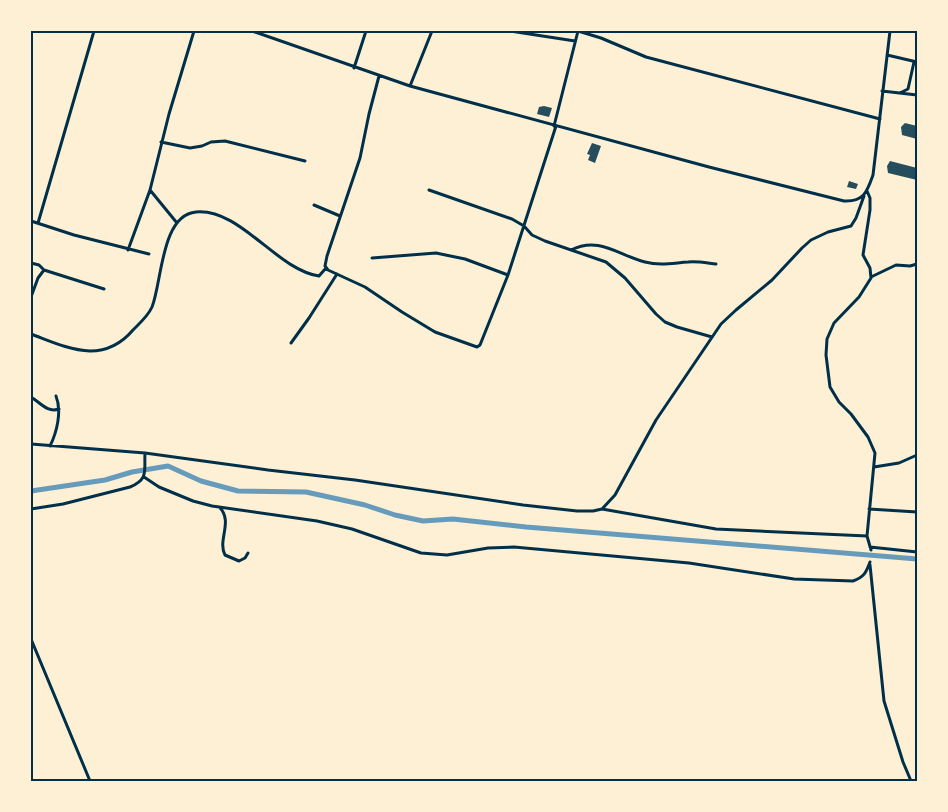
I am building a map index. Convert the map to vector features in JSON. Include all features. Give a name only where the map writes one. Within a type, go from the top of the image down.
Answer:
[{"type":"street","points":[[38,224],[94,31]]},
{"type":"street","points":[[128,250],[150,190],[161,142],[194,31]]},
{"type":"street","points":[[252,31],[410,86],[836,200],[844,202],[857,200],[866,192]]},
{"type":"street","points":[[354,68],[366,31]]},
{"type":"street","points":[[410,86],[432,31]]},
{"type":"street","points":[[510,31],[575,41]]},
{"type":"street","points":[[326,267],[365,287],[407,316],[435,332],[477,346],[480,345],[508,275],[524,226],[555,126],[578,31],[601,38],[646,57],[880,119]]},
{"type":"street","points":[[602,509],[615,494],[656,420],[686,379],[712,337],[731,315],[772,280],[811,240],[828,232],[851,226],[854,222],[873,175],[890,31]]},
{"type":"street","points":[[887,55],[915,62],[908,89],[900,93]]},
{"type":"street","points":[[31,334],[64,346],[90,351],[104,349],[124,340],[151,308],[164,252],[178,223],[190,213],[208,213],[230,221],[298,269],[318,276],[326,267],[329,249],[360,158],[379,76]]},
{"type":"street","points":[[882,91],[917,95]]},
{"type":"street","points":[[161,142],[190,148],[202,146],[210,142],[226,141],[304,161]]},
{"type":"street","points":[[150,190],[178,223]]},
{"type":"street","points":[[429,190],[512,219],[524,226],[532,235],[570,251],[598,259],[615,268],[665,322],[712,337]]},
{"type":"street","points":[[866,192],[870,198],[870,210],[863,255],[870,268],[871,277],[859,297],[834,323],[827,339],[826,355],[830,387],[839,402],[851,414],[875,452],[867,536],[871,549],[917,552]]},
{"type":"street","points":[[314,206],[340,216]]},
{"type":"street","points":[[31,222],[128,250],[149,254]]},
{"type":"street","points":[[570,251],[589,244],[657,264],[695,262],[716,264]]},
{"type":"street","points":[[372,258],[436,253],[465,259],[508,275]]},
{"type":"street","points":[[31,263],[39,265],[44,270],[104,288]]},
{"type":"street","points":[[871,277],[896,264],[910,266],[917,264]]},
{"type":"street","points":[[31,297],[38,278],[44,270]]},
{"type":"street","points":[[291,343],[337,274]]},
{"type":"street","points":[[50,446],[56,431],[59,409],[56,396]]},
{"type":"street","points":[[31,397],[45,408],[59,409]]},
{"type":"street","points":[[31,444],[145,452],[523,505],[577,511],[602,509],[716,529],[867,536]]},
{"type":"street","points":[[31,509],[63,504],[140,483],[145,472],[145,452]]},
{"type":"street","points":[[874,467],[900,464],[917,455]]},
{"type":"street","points":[[144,477],[185,499],[218,507],[346,527],[421,553],[434,555],[447,555],[488,548],[514,547],[689,563],[794,579],[853,581],[862,578],[870,562],[884,700],[903,762],[911,781]]},
{"type":"street","points":[[218,507],[224,512],[226,518],[222,545],[225,555],[239,561],[245,558],[248,553]]},
{"type":"street","points":[[869,509],[917,512]]},
{"type":"street","points":[[31,639],[90,781]]},
{"type":"building","points":[[539,107],[552,108],[549,117],[537,114]]},
{"type":"building","points":[[905,123],[917,126],[917,139],[902,135],[901,127]]},
{"type":"building","points":[[592,143],[601,146],[595,163],[588,160],[590,155],[587,154]]},
{"type":"building","points":[[890,161],[917,168],[917,180],[888,173],[887,166]]},
{"type":"building","points":[[849,181],[858,184],[856,189],[847,187]]},
{"type":"waterway","points":[[31,491],[105,480],[132,472],[168,466],[201,481],[238,491],[306,492],[365,505],[395,515],[423,521],[453,519],[526,527],[917,559]]}]
